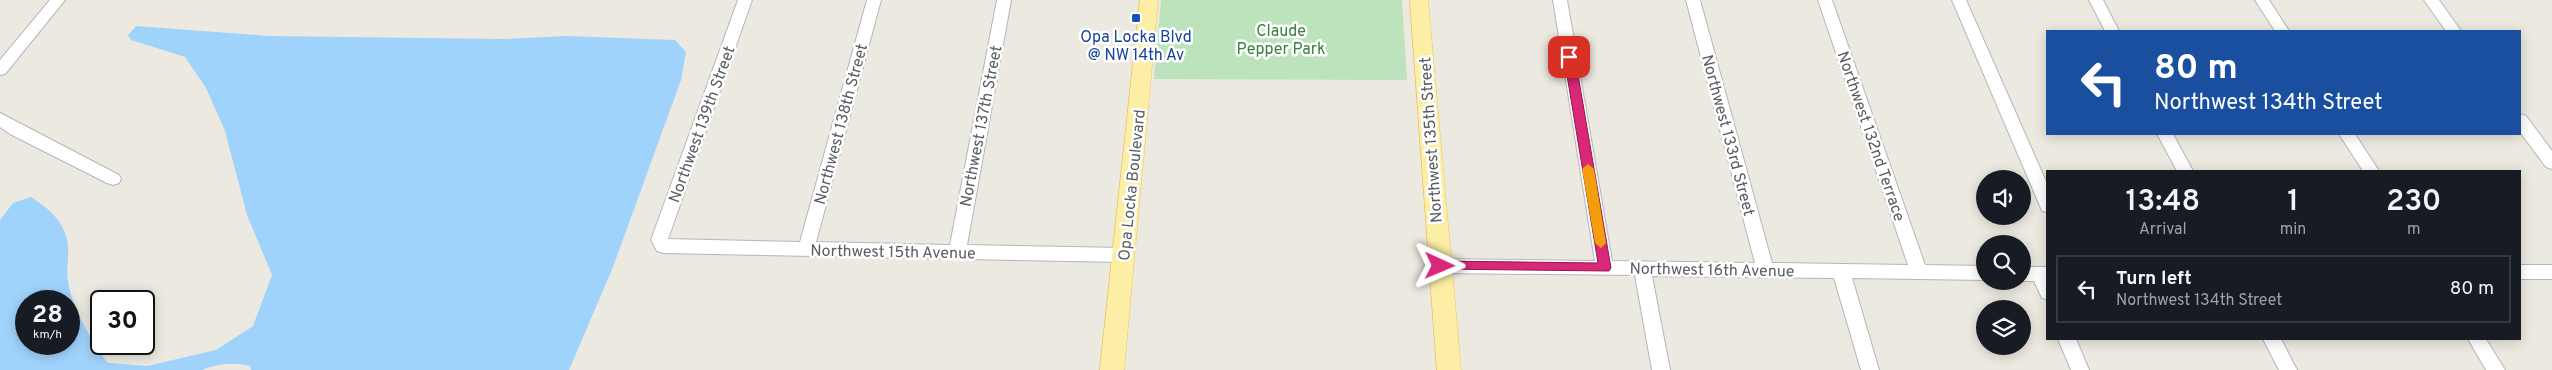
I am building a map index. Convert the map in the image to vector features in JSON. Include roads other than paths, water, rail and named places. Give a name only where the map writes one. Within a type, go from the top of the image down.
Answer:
[{"type":"main road","name":"Opa Locka Boulevard","points":[[1112,370],[1149,0]]},
{"type":"main road","name":"Northwest 135th Street","points":[[1419,0],[1449,370]]},
{"type":"street","points":[[0,70],[58,0]]},
{"type":"street","name":"Northwest 139th Street","points":[[663,246],[659,240],[745,0]]},
{"type":"street","name":"Northwest 138th Street","points":[[806,249],[874,0]]},
{"type":"street","name":"Northwest 137th Street","points":[[957,251],[1004,0]]},
{"type":"street","points":[[1560,0],[1605,268]]},
{"type":"street","name":"Northwest 133rd Street","points":[[1693,0],[1765,270]]},
{"type":"street","name":"Northwest 132nd Terrace","points":[[1825,0],[1919,272]]},
{"type":"street","points":[[1959,0],[2046,201]]},
{"type":"street","points":[[2096,0],[2111,30]]},
{"type":"street","points":[[2262,0],[2281,30]]},
{"type":"street","points":[[2431,0],[2453,30]]},
{"type":"street","points":[[0,119],[16,130],[113,179]]},
{"type":"street","points":[[2521,121],[2552,163]]},
{"type":"street","points":[[2166,135],[2184,170]]},
{"type":"street","points":[[2348,135],[2370,170]]},
{"type":"street","name":"Northwest 15th Avenue","points":[[663,246],[1124,255]]},
{"type":"street","name":"Northwest 16th Avenue","points":[[1440,266],[1976,273]]},
{"type":"street","points":[[1642,268],[1661,370]]},
{"type":"street","points":[[1841,272],[1870,370]]},
{"type":"street","points":[[2521,272],[2552,272]]},
{"type":"street","points":[[2031,274],[2044,274]]},
{"type":"street","points":[[2067,340],[2080,370]]},
{"type":"street","points":[[2273,340],[2288,370]]},
{"type":"street","points":[[2478,340],[2496,370]]},
{"type":"water","points":[[136,26],[269,36],[505,39],[567,36],[675,40],[686,52],[681,80],[613,267],[569,370],[251,370],[250,366],[232,364],[214,366],[202,370],[0,370],[0,220],[13,203],[31,197],[50,211],[60,223],[67,237],[67,273],[70,290],[15,290],[15,355],[80,355],[80,317],[90,336],[90,355],[103,355],[108,363],[147,366],[216,350],[253,326],[272,275],[247,215],[225,131],[206,88],[185,57],[131,40],[128,35]]},
{"type":"place","name":"Opa Locka Blvd @ NW 14th Av","points":[[1136,18]]},
{"type":"park label","name":"Claude Pepper Park","points":[[1281,39]]}]
